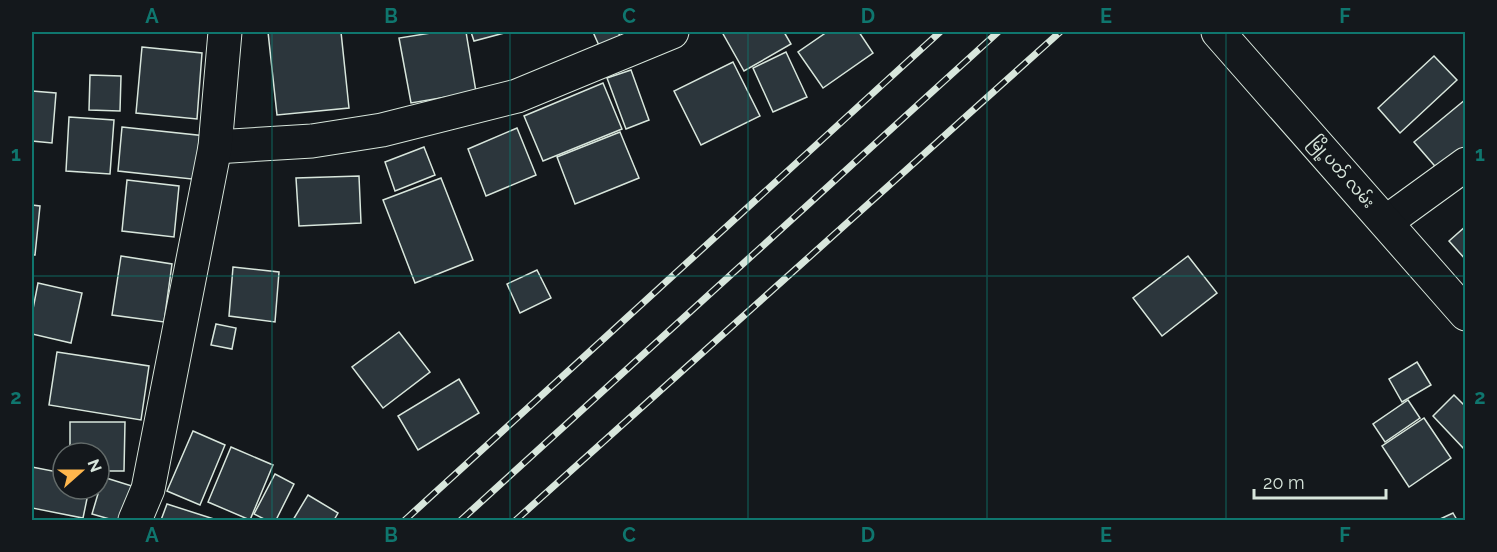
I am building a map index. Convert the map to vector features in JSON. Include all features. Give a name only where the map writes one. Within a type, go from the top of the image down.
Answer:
[{"type":"street","points":[[135,520],[148,489],[215,147],[225,32]]},
{"type":"street","points":[[215,147],[312,141],[405,124],[517,96],[672,32]]},
{"type":"street","name":"မြို့ပတ် လမ်း","points":[[1218,32],[1466,314]]},
{"type":"street","points":[[1386,222],[1466,164]]},
{"type":"building","points":[[268,32],[341,32],[349,108],[277,115]]},
{"type":"building","points":[[437,32],[466,32],[476,92],[411,103],[399,38]]},
{"type":"building","points":[[471,32],[508,32],[474,41]]},
{"type":"building","points":[[593,32],[618,32],[623,42],[601,50]]},
{"type":"building","points":[[722,32],[784,32],[791,44],[744,71]]},
{"type":"building","points":[[827,32],[859,32],[873,53],[823,88],[798,52]]},
{"type":"building","points":[[142,47],[202,53],[197,119],[136,113]]},
{"type":"building","points":[[786,52],[807,97],[773,112],[753,68]]},
{"type":"building","points":[[1434,56],[1457,80],[1400,133],[1378,108]]},
{"type":"building","points":[[733,62],[760,116],[701,145],[674,91]]},
{"type":"building","points":[[631,70],[649,120],[626,129],[607,78]]},
{"type":"building","points":[[90,75],[121,76],[120,111],[89,110]]},
{"type":"building","points":[[603,83],[622,129],[543,161],[524,116]]},
{"type":"building","points":[[32,91],[56,93],[52,143],[32,141]]},
{"type":"building","points":[[1466,99],[1466,151],[1440,172],[1414,142]]},
{"type":"building","points":[[69,117],[114,120],[110,174],[66,171]]},
{"type":"building","points":[[122,127],[206,136],[201,180],[118,171]]},
{"type":"building","points":[[517,128],[536,175],[486,196],[468,149]]},
{"type":"building","points":[[620,132],[639,178],[575,204],[557,157]]},
{"type":"building","points":[[424,147],[435,175],[395,191],[385,162]]},
{"type":"building","points":[[359,176],[361,223],[299,226],[296,178]]},
{"type":"building","points":[[441,178],[473,260],[415,283],[383,200]]},
{"type":"building","points":[[127,180],[179,186],[174,237],[122,231]]},
{"type":"building","points":[[32,205],[40,206],[35,255],[32,255]]},
{"type":"building","points":[[1466,226],[1466,260],[1449,241]]},
{"type":"building","points":[[121,256],[172,264],[164,322],[112,315]]},
{"type":"building","points":[[1188,256],[1217,293],[1162,336],[1133,298]]},
{"type":"building","points":[[233,267],[279,272],[275,322],[229,316]]},
{"type":"building","points":[[537,270],[551,298],[520,313],[507,284]]},
{"type":"building","points":[[38,283],[82,293],[71,343],[32,334],[32,314]]},
{"type":"building","points":[[216,324],[236,328],[232,349],[211,345]]},
{"type":"building","points":[[399,332],[430,372],[383,408],[352,367]]},
{"type":"building","points":[[57,352],[149,366],[141,420],[49,405]]},
{"type":"building","points":[[1417,362],[1431,385],[1402,402],[1389,379]]},
{"type":"building","points":[[459,379],[479,413],[418,450],[398,416]]},
{"type":"building","points":[[1454,395],[1466,407],[1466,451],[1433,416]]},
{"type":"building","points":[[1408,400],[1420,418],[1385,442],[1373,424]]},
{"type":"building","points":[[1424,418],[1451,458],[1409,487],[1382,446]]},
{"type":"building","points":[[70,422],[125,422],[124,471],[111,471],[111,441],[70,441]]},
{"type":"building","points":[[193,431],[225,445],[200,505],[167,491]]},
{"type":"building","points":[[231,447],[273,465],[250,520],[208,502]]},
{"type":"building","points":[[32,467],[51,471],[51,501],[87,501],[83,518],[32,508]]},
{"type":"building","points":[[275,474],[294,484],[276,520],[266,520],[254,514]]},
{"type":"building","points":[[111,480],[135,487],[125,520],[113,520],[92,514],[96,501],[111,501]]},
{"type":"building","points":[[308,495],[338,513],[334,520],[293,520]]},
{"type":"building","points":[[167,504],[217,520],[161,520]]},
{"type":"building","points":[[1453,513],[1457,520],[1438,520]]},
{"type":"railway","points":[[405,520],[940,32]]},
{"type":"railway","points":[[461,520],[998,32]]},
{"type":"railway","points":[[516,520],[1060,32]]}]
